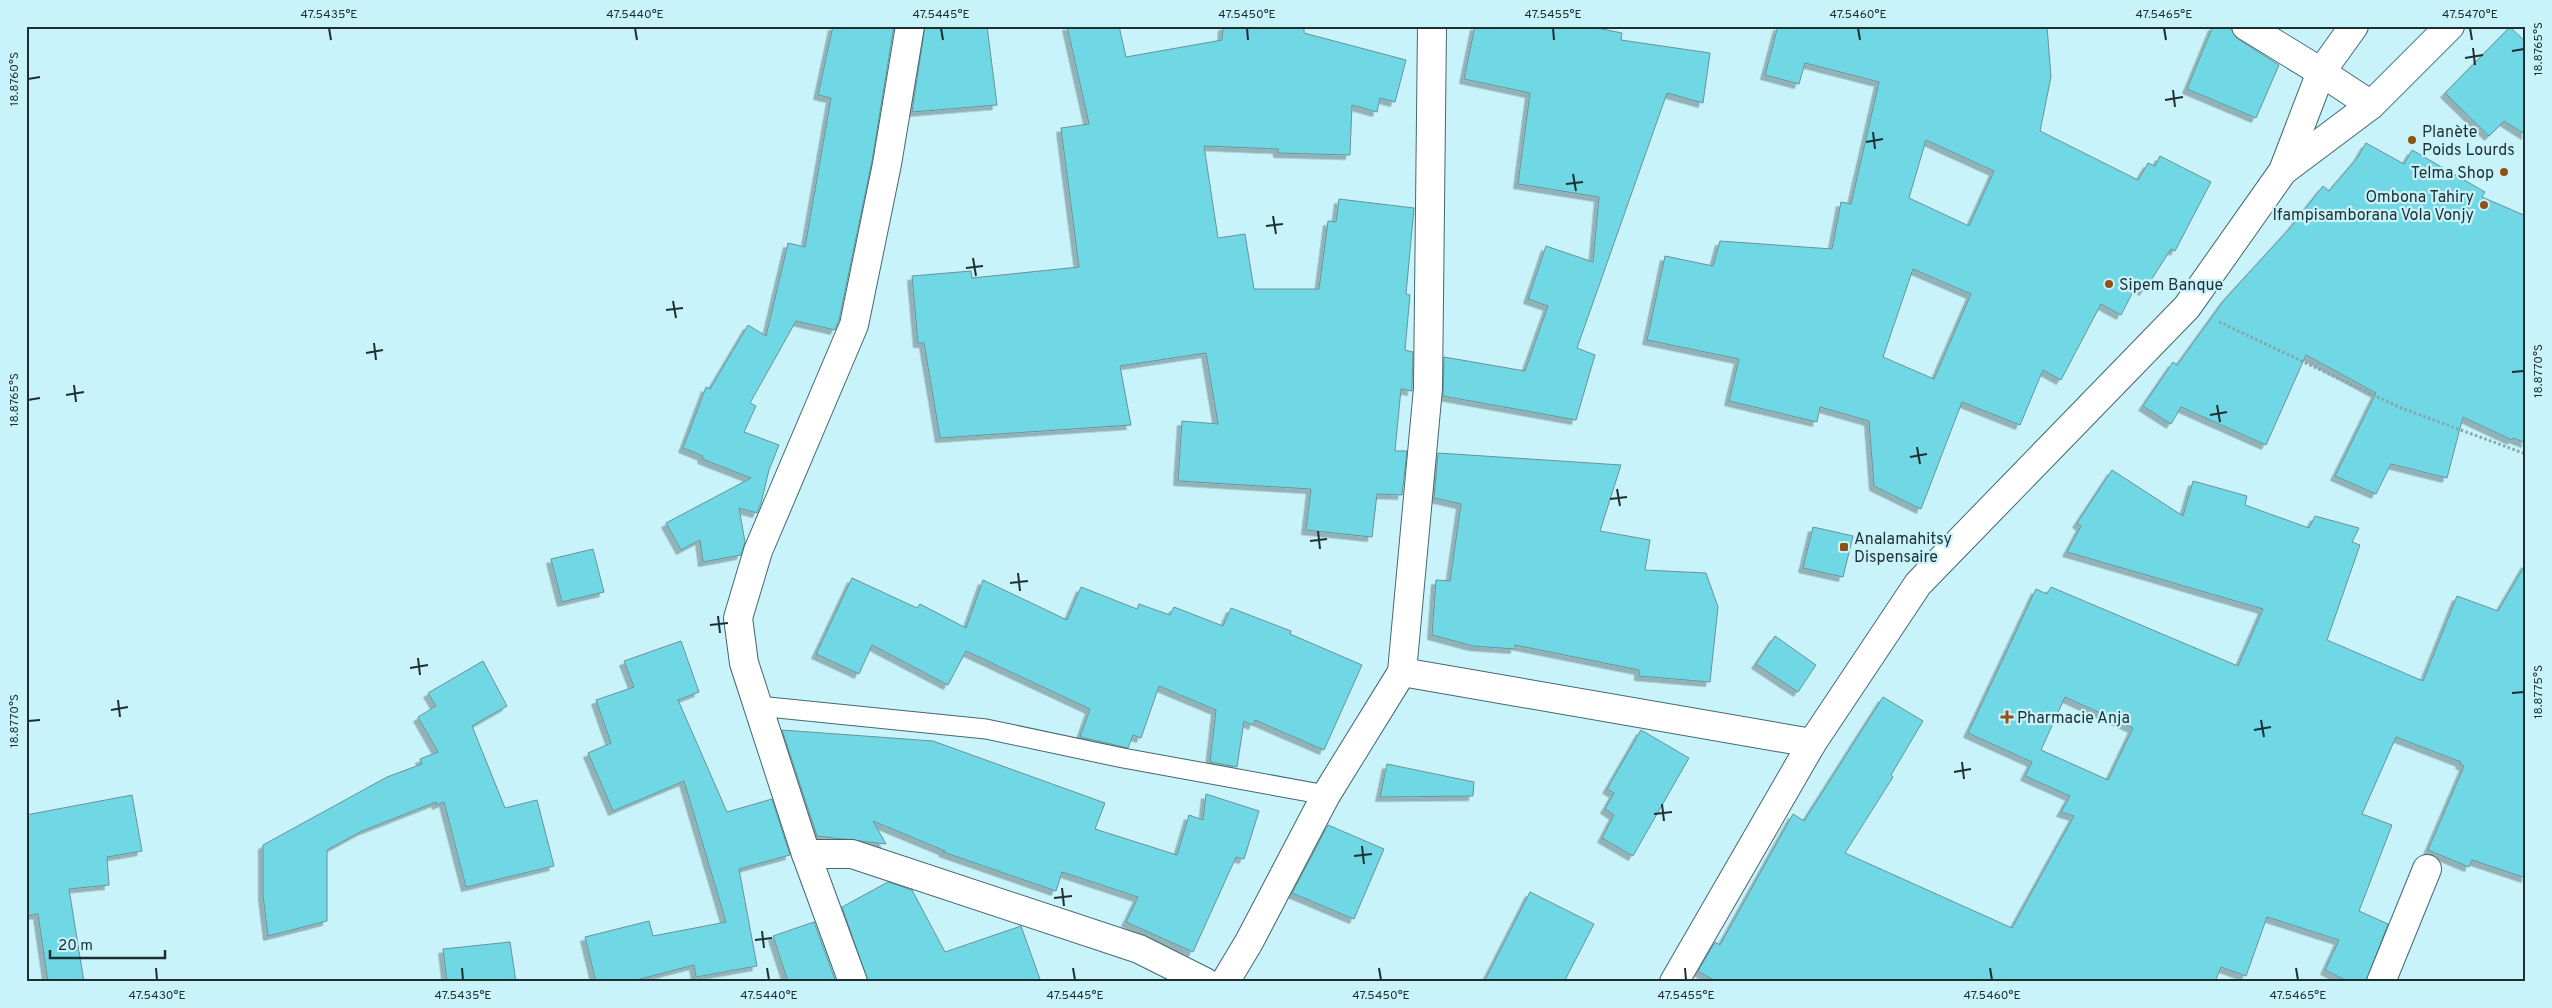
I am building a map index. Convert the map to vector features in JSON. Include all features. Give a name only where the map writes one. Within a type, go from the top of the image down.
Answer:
[{"type":"street","points":[[853,982],[806,854],[744,663],[738,618],[758,551],[854,325],[887,164],[910,26]]},
{"type":"street","points":[[1225,982],[1249,942],[1326,795],[1402,672],[1428,388],[1432,26]]},
{"type":"street","points":[[2246,26],[2371,105]]},
{"type":"street","points":[[1674,982],[1812,743],[1918,584],[2188,307],[2283,171],[2321,72],[2354,26]]},
{"type":"street","points":[[2283,171],[2371,105],[2450,26]]},
{"type":"street","points":[[1402,672],[1812,743]]},
{"type":"street","points":[[806,854],[852,854],[1139,949],[1205,982]]},
{"type":"street","points":[[2382,982],[2427,869]]},
{"type":"lane","points":[[758,706],[986,729],[1123,758],[1326,795]]},
{"type":"path","points":[[2188,307],[2401,408],[2526,454]]},
{"type":"building","points":[[833,26],[894,26],[872,161],[839,320],[835,330],[796,321],[750,403],[756,406],[744,432],[779,445],[769,470],[757,513],[739,508],[745,542],[741,555],[703,562],[700,540],[681,550],[666,523],[751,478],[702,459],[703,456],[683,448],[706,387],[710,389],[748,325],[766,336],[788,243],[805,247],[831,98],[818,95]]},
{"type":"building","points":[[925,26],[987,26],[997,105],[912,112]]},
{"type":"building","points":[[1067,26],[1119,26],[1126,57],[1222,40],[1223,26],[1304,26],[1304,33],[1406,60],[1395,102],[1380,98],[1377,112],[1352,105],[1350,155],[1278,153],[1278,149],[1204,146],[1218,238],[1245,234],[1254,289],[1319,289],[1328,221],[1336,222],[1339,199],[1414,208],[1406,294],[1410,295],[1405,350],[1413,352],[1412,391],[1401,389],[1395,451],[1407,451],[1402,495],[1377,494],[1372,537],[1306,530],[1311,489],[1178,481],[1182,421],[1218,424],[1206,353],[1120,366],[1131,425],[940,438],[924,343],[918,343],[912,276],[971,271],[972,278],[1079,267],[1061,128],[1089,124]]},
{"type":"building","points":[[1475,26],[1587,26],[1622,33],[1621,40],[1710,53],[1703,103],[1667,93],[1577,348],[1595,355],[1576,420],[1443,396],[1444,357],[1525,371],[1548,306],[1528,299],[1546,246],[1593,262],[1599,197],[1518,184],[1530,93],[1464,79]]},
{"type":"building","points":[[1778,26],[2047,26],[2051,77],[2040,131],[2138,180],[2148,163],[2155,166],[2160,156],[2211,182],[2175,251],[2171,249],[2144,291],[2136,286],[2121,315],[2101,304],[2061,380],[2043,370],[2020,425],[1962,402],[1921,509],[1874,486],[1869,421],[1820,407],[1817,422],[1729,401],[1739,359],[1647,340],[1665,256],[1713,266],[1720,241],[1832,249],[1841,202],[1851,204],[1879,82],[1805,63],[1799,84],[1765,75]],"holes":[[[1926,140],[1994,171],[1969,226],[1909,198]],[[1913,269],[1971,294],[1934,379],[1883,357]]]},
{"type":"building","points":[[2213,26],[2231,28],[2238,39],[2279,65],[2256,118],[2187,89]]},
{"type":"building","points":[[2510,27],[2526,42],[2526,135],[2504,121],[2489,136],[2445,93]]},
{"type":"building","points":[[2366,143],[2404,164],[2412,150],[2485,192],[2482,197],[2526,216],[2526,443],[2513,438],[2512,440],[2463,417],[2447,478],[2391,464],[2376,494],[2335,476],[2376,393],[2306,355],[2266,445],[2181,407],[2171,424],[2143,406],[2173,362],[2177,365],[2225,299],[2290,228],[2323,186],[2329,191],[2358,157]]},
{"type":"building","points":[[1438,453],[1621,465],[1600,531],[1650,540],[1645,570],[1706,573],[1718,607],[1710,682],[1639,676],[1639,670],[1515,645],[1515,649],[1473,646],[1432,635],[1436,580],[1450,581],[1461,504],[1434,498]]},
{"type":"building","points":[[2112,470],[2183,516],[2193,481],[2247,496],[2245,505],[2309,528],[2315,516],[2359,528],[2352,542],[2360,545],[2327,640],[2423,681],[2457,596],[2498,611],[2526,563],[2526,878],[2472,860],[2469,867],[2428,850],[2464,766],[2460,764],[2461,762],[2396,737],[2362,814],[2392,825],[2359,911],[2388,924],[2366,982],[2349,982],[2325,970],[2339,940],[2267,917],[2246,976],[2221,967],[2215,982],[1717,982],[1698,971],[1715,942],[1720,945],[1793,814],[1804,821],[1883,697],[1923,721],[1891,775],[1893,777],[1845,853],[2012,928],[2074,816],[2061,812],[2070,796],[2025,776],[2032,762],[1968,733],[2036,589],[2047,594],[2051,587],[2238,666],[2263,609],[2067,552],[2081,526],[2077,523]],"holes":[[[2065,697],[2133,728],[2108,780],[2041,750]]]},
{"type":"building","points":[[1813,527],[1853,536],[1843,577],[1803,568]]},
{"type":"building","points":[[593,549],[604,592],[562,602],[551,559]]},
{"type":"building","points":[[852,578],[917,608],[920,604],[966,628],[983,580],[1067,620],[1081,587],[1137,609],[1139,604],[1170,615],[1174,607],[1223,626],[1231,608],[1291,631],[1290,634],[1362,665],[1324,750],[1255,720],[1253,725],[1244,721],[1237,767],[1210,762],[1216,710],[1159,686],[1141,738],[1133,735],[1128,748],[1080,737],[1090,709],[966,651],[948,685],[872,645],[859,674],[816,654]]},
{"type":"building","points":[[1775,636],[1816,665],[1798,692],[1756,664]]},
{"type":"building","points":[[681,641],[699,692],[678,700],[727,812],[772,799],[790,855],[739,869],[757,966],[696,977],[694,965],[629,982],[596,982],[585,937],[649,921],[653,936],[726,922],[684,781],[613,811],[588,753],[611,743],[596,700],[634,687],[624,661]]},
{"type":"building","points":[[483,661],[507,706],[472,726],[505,808],[537,800],[554,866],[466,887],[444,802],[437,805],[436,802],[362,831],[327,850],[327,921],[268,936],[263,895],[263,845],[387,777],[422,764],[420,759],[438,752],[418,717],[436,706],[428,693]]},
{"type":"building","points":[[782,730],[933,741],[1105,803],[1095,829],[1177,855],[1189,815],[1203,820],[1206,794],[1259,811],[1244,859],[1236,857],[1193,952],[1126,922],[1138,897],[1062,872],[1056,891],[943,852],[945,851],[873,821],[886,844],[817,836]]},
{"type":"building","points":[[1641,730],[1689,758],[1633,856],[1602,838],[1614,815],[1605,809],[1614,793],[1607,789]]},
{"type":"building","points":[[1387,764],[1474,782],[1473,796],[1380,797]]},
{"type":"building","points":[[132,795],[142,851],[107,857],[109,885],[69,889],[84,982],[48,982],[38,914],[26,916],[26,815]]},
{"type":"building","points":[[1328,825],[1384,849],[1354,919],[1292,893]]},
{"type":"building","points":[[888,882],[912,890],[945,952],[1021,926],[1041,982],[868,982],[842,907]]},
{"type":"building","points":[[1530,892],[1594,924],[1564,982],[1484,982]]},
{"type":"building","points":[[814,922],[836,982],[788,982],[773,936]]},
{"type":"building","points":[[510,942],[516,982],[447,982],[443,949]]},
{"type":"place","name":"Planète Poids Lourds","points":[[2412,140]]},
{"type":"place","name":"Telma Shop","points":[[2504,172]]},
{"type":"place","name":"Ombona Tahiry Ifampisamborana Vola Vonjy","points":[[2484,205]]},
{"type":"place","name":"Sipem Banque","points":[[2109,284]]},
{"type":"place","name":"Analamahitsy Dispensaire","points":[[1844,547]]},
{"type":"place","name":"Pharmacie Anja","points":[[2007,717]]}]
